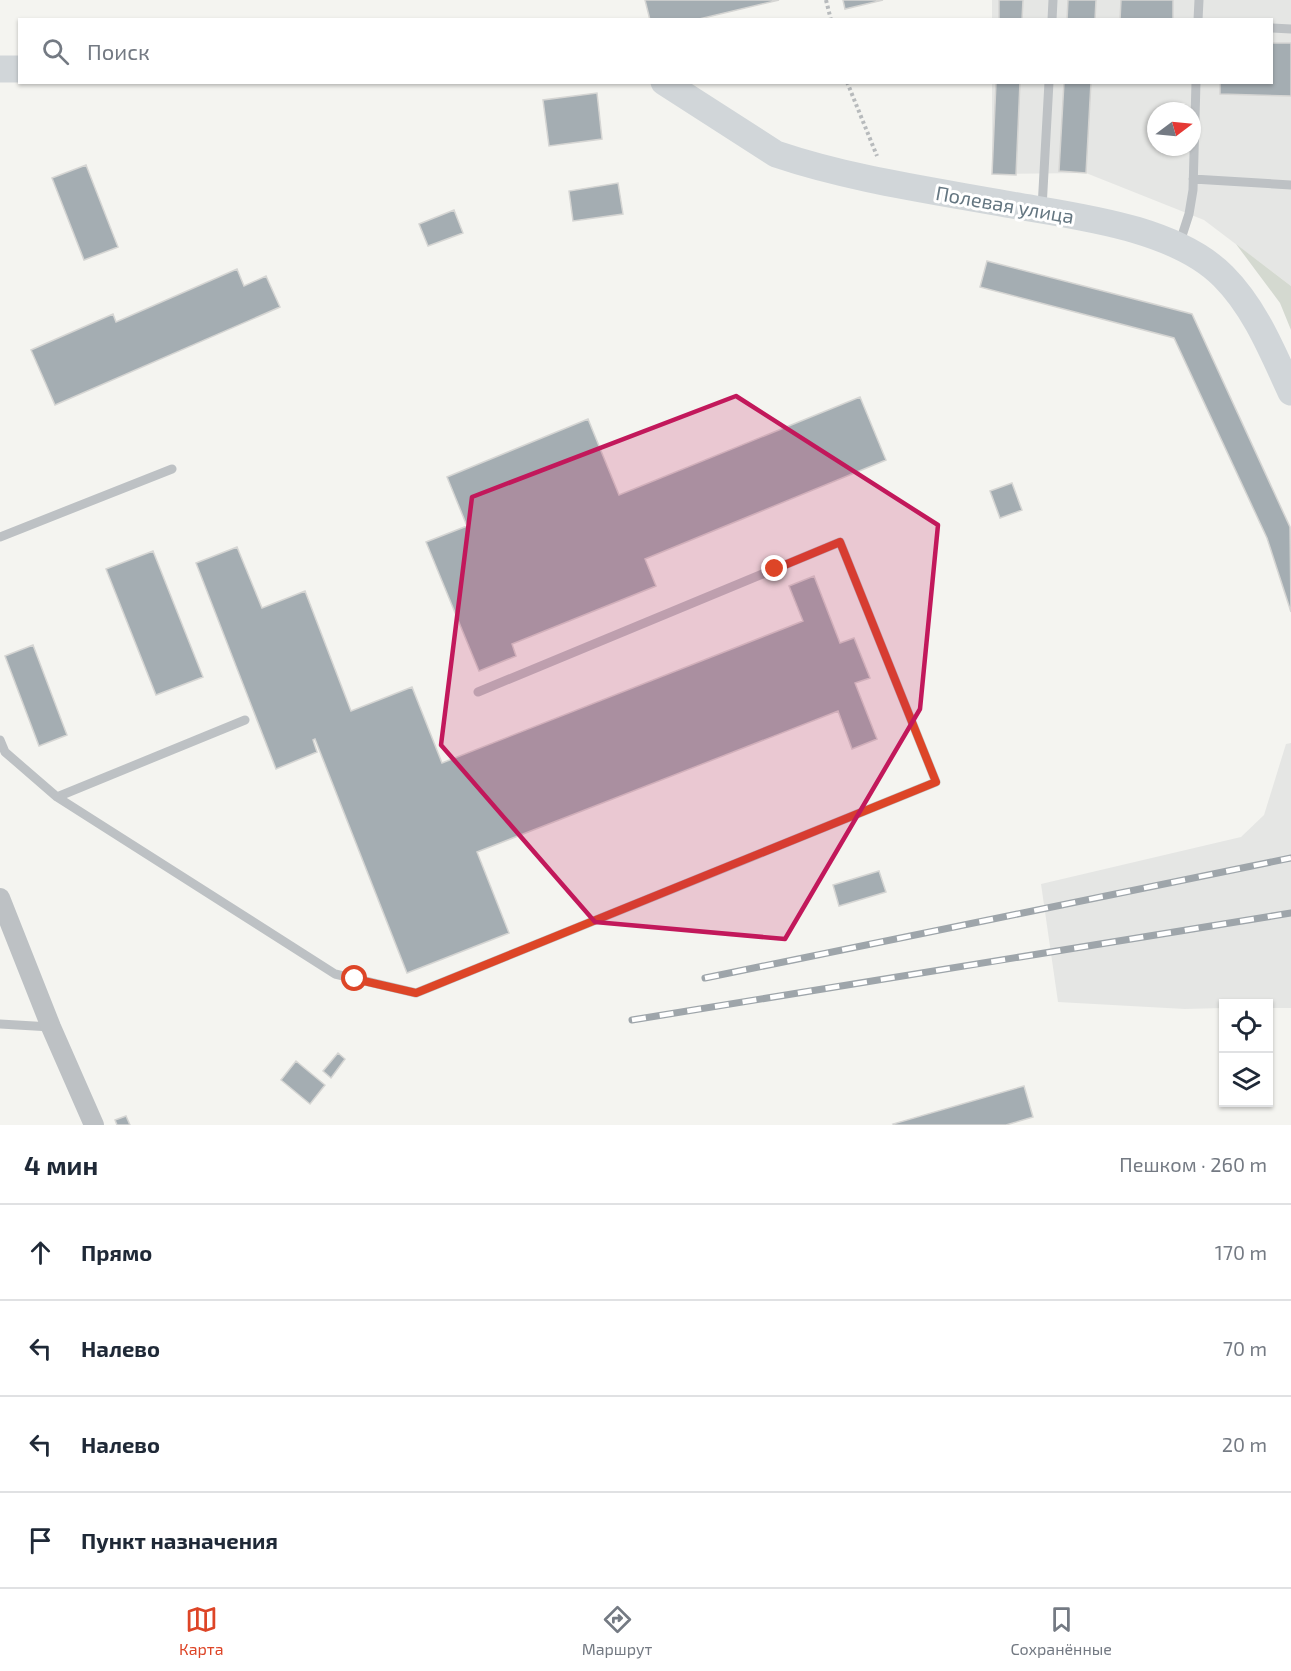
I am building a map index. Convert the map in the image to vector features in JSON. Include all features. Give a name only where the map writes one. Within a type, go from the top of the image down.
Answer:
[{"type":"main road","points":[[0,69],[18,69]]},
{"type":"main road","name":"Полевая улица","points":[[667,84],[776,154],[822,169],[1096,220],[1154,236],[1190,252],[1222,274],[1250,308],[1291,392]]},
{"type":"street","points":[[0,898],[92,1124]]},
{"type":"lane","points":[[1052,18],[1053,0]]},
{"type":"lane","points":[[1198,18],[1199,0]]},
{"type":"lane","points":[[1273,28],[1291,28]]},
{"type":"lane","points":[[1042,210],[1049,84]]},
{"type":"lane","points":[[1179,247],[1190,214],[1196,84]]},
{"type":"lane","points":[[1193,179],[1291,185]]},
{"type":"lane","points":[[0,537],[172,469]]},
{"type":"lane","points":[[0,740],[5,752],[57,797],[335,974],[416,993],[936,782],[840,542],[478,692]]},
{"type":"lane","points":[[57,797],[245,720]]},
{"type":"lane","points":[[0,1024],[51,1027]]},
{"type":"path","points":[[826,0],[830,18]]},
{"type":"path","points":[[848,84],[887,182]]},
{"type":"highlighted area","points":[[736,396],[938,525],[920,709],[785,939],[595,922],[441,745],[472,497]]},
{"type":"shaded area","points":[[992,0],[1291,0],[1291,286],[1204,220],[1086,173],[992,174],[992,84],[1273,84],[1273,18],[992,18]]},
{"type":"shaded area","points":[[1236,244],[1291,286],[1291,330],[1280,303]]},
{"type":"shaded area","points":[[1291,743],[1291,1008],[1273,1008],[1273,999],[1219,999],[1219,1008],[1185,1009],[1058,1002],[1041,884],[1241,837],[1264,815],[1286,744]]},
{"type":"building","points":[[645,0],[779,0],[703,18],[650,18]]},
{"type":"building","points":[[843,0],[883,0],[845,9]]},
{"type":"building","points":[[999,0],[1023,0],[1022,18],[999,18]]},
{"type":"building","points":[[1068,0],[1096,0],[1095,18],[1067,18]]},
{"type":"building","points":[[1121,0],[1173,0],[1173,18],[1120,18]]},
{"type":"building","points":[[1273,43],[1291,43],[1291,96],[1220,94],[1220,84],[1273,84]]},
{"type":"building","points":[[996,84],[1020,84],[1016,175],[992,174]]},
{"type":"building","points":[[1064,84],[1091,84],[1086,173],[1059,171]]},
{"type":"building","points":[[597,93],[602,139],[549,146],[543,100]]},
{"type":"building","points":[[86,165],[118,247],[84,260],[52,178]]},
{"type":"building","points":[[618,183],[623,214],[573,221],[569,191]]},
{"type":"building","points":[[454,210],[463,233],[428,246],[419,224]]},
{"type":"building","points":[[987,261],[1192,314],[1290,527],[1291,612],[1267,538],[1174,338],[980,287]]},
{"type":"building","points":[[237,269],[244,286],[266,276],[280,307],[55,405],[31,350],[113,314],[116,322]]},
{"type":"building","points":[[860,397],[886,460],[645,559],[656,586],[512,644],[516,656],[479,671],[426,542],[467,526],[447,477],[588,419],[619,495]]},
{"type":"building","points":[[1012,483],[1022,510],[1000,518],[990,491]]},
{"type":"building","points":[[237,547],[262,608],[305,591],[351,711],[412,687],[442,763],[803,621],[789,586],[814,576],[840,643],[854,638],[870,678],[855,683],[877,739],[852,749],[838,711],[477,852],[509,933],[407,973],[315,739],[313,740],[317,752],[276,769],[196,563]]},
{"type":"building","points":[[153,551],[203,677],[156,695],[106,569]]},
{"type":"building","points":[[33,645],[67,735],[39,746],[5,656]]},
{"type":"building","points":[[879,871],[886,892],[839,906],[833,885]]},
{"type":"building","points":[[338,1053],[345,1059],[331,1078],[323,1071]]},
{"type":"building","points":[[296,1061],[325,1085],[310,1104],[281,1080]]},
{"type":"building","points":[[1024,1086],[1033,1117],[1006,1125],[893,1124]]},
{"type":"building","points":[[126,1116],[130,1125],[117,1125],[115,1120]]},
{"type":"railway","points":[[705,978],[1291,858]]},
{"type":"railway","points":[[632,1020],[1291,913]]},
{"type":"route","points":[[355,979],[416,993],[936,782],[840,542],[775,569]]}]
